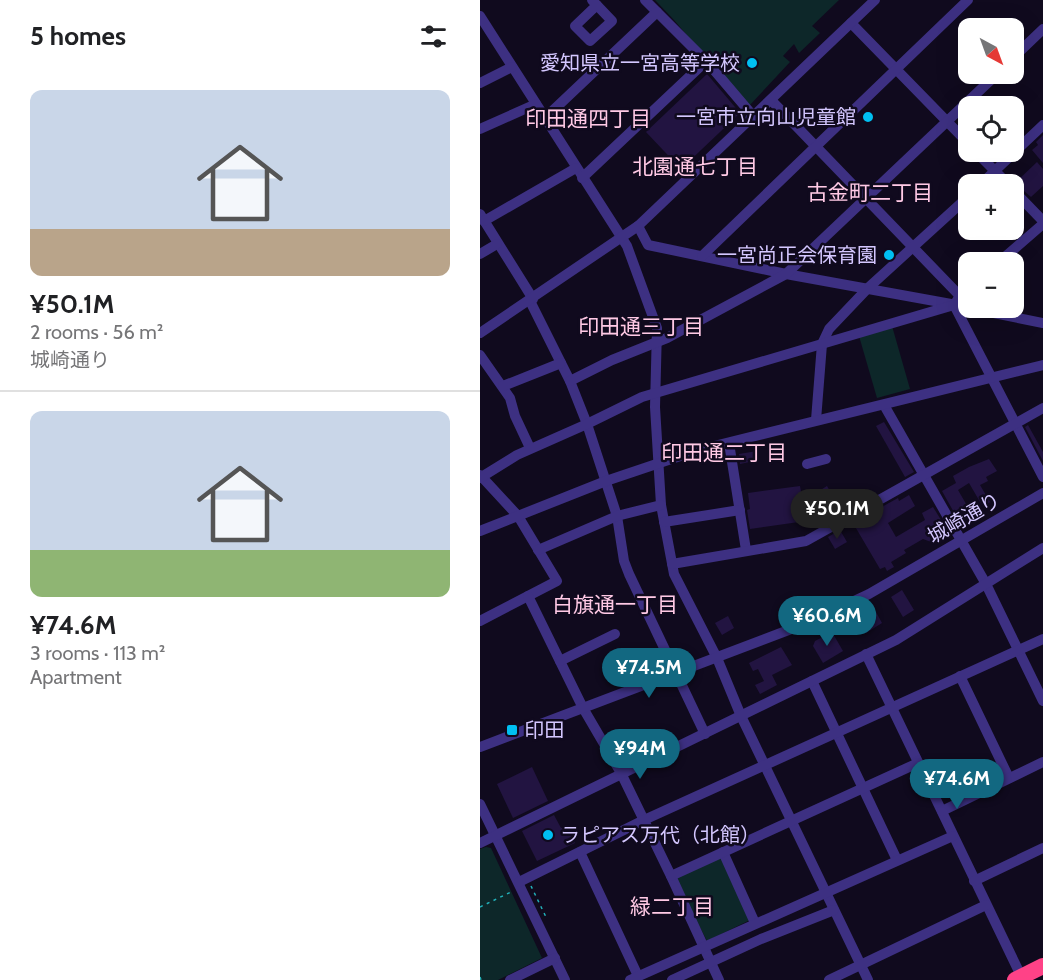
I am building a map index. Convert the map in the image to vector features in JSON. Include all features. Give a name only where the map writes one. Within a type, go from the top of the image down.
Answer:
[{"type":"highway","points":[[1020,979],[1043,966]]},
{"type":"street","points":[[645,0],[706,62],[754,117]]},
{"type":"street","points":[[482,329],[531,300],[638,226],[875,0]]},
{"type":"street","points":[[702,255],[968,0]]},
{"type":"street","points":[[545,118],[657,12]]},
{"type":"street","points":[[480,16],[627,246],[657,328],[655,407],[661,505],[674,574],[717,658],[741,716],[868,980]]},
{"type":"street","points":[[851,23],[958,132]]},
{"type":"street","points":[[1024,47],[1043,29]]},
{"type":"street","points":[[705,734],[624,561],[617,516],[570,381],[531,300],[482,218],[579,173],[706,62]]},
{"type":"street","points":[[480,83],[512,67]]},
{"type":"street","points":[[570,381],[612,360],[667,338],[786,274],[987,84]]},
{"type":"street","points":[[771,100],[914,248],[957,300],[991,379],[1043,477]]},
{"type":"street","points":[[480,129],[536,104]]},
{"type":"street","points":[[993,174],[1043,126]]},
{"type":"street","points":[[987,162],[999,174]]},
{"type":"street","points":[[1010,252],[1043,223],[1024,201]]},
{"type":"street","points":[[816,420],[822,344],[829,329],[868,288],[958,206]]},
{"type":"street","points":[[638,226],[648,245],[786,274],[957,300],[1043,323]]},
{"type":"street","points":[[480,254],[497,243]]},
{"type":"street","points":[[480,621],[558,581],[518,516],[480,476],[530,448],[642,397],[822,344],[957,300]]},
{"type":"street","points":[[480,355],[510,398],[515,416],[530,448]]},
{"type":"street","points":[[503,386],[561,363]]},
{"type":"street","points":[[480,531],[660,462],[816,420],[1043,365]]},
{"type":"street","points":[[884,405],[986,584],[1043,701]]},
{"type":"street","points":[[672,564],[806,540],[1043,408]]},
{"type":"street","points":[[729,443],[746,550]]},
{"type":"street","points":[[807,465],[826,459]]},
{"type":"street","name":"城崎通り","points":[[480,747],[717,658],[870,594],[1043,493]]},
{"type":"street","points":[[538,550],[617,516],[661,505]]},
{"type":"street","points":[[664,522],[740,510]]},
{"type":"street","points":[[480,843],[896,640],[1043,548]]},
{"type":"street","points":[[528,596],[583,708],[621,773],[719,980]]},
{"type":"street","points":[[560,661],[615,634]]},
{"type":"street","points":[[516,886],[644,820],[1043,639]]},
{"type":"street","points":[[866,654],[1020,979]]},
{"type":"street","points":[[960,676],[1009,778]]},
{"type":"street","points":[[812,681],[897,860]]},
{"type":"street","points":[[942,811],[1043,762]]},
{"type":"street","points":[[671,876],[791,819],[918,763]]},
{"type":"street","points":[[480,804],[516,886],[565,980]]},
{"type":"street","points":[[580,852],[634,978],[952,836]]},
{"type":"street","points":[[974,881],[1043,848]]},
{"type":"street","points":[[723,852],[755,923]]},
{"type":"street","points":[[829,980],[986,905]]},
{"type":"street","points":[[672,980],[761,939],[834,910]]},
{"type":"street","points":[[510,980],[555,958]]},
{"type":"path","points":[[480,907],[516,886]]},
{"type":"green space","name":"愛知県立一宮高等学校","points":[[655,0],[839,0],[812,26],[820,33],[799,53],[794,44],[783,56],[790,62],[747,106]]},
{"type":"green space","points":[[892,326],[910,389],[877,398],[859,336]]},
{"type":"green space","points":[[491,848],[542,958],[498,980],[480,980],[480,849]]},
{"type":"green space","points":[[721,857],[750,920],[707,941],[675,878]]},
{"type":"building","points":[[707,74],[740,113],[681,169],[646,132]]},
{"type":"building","points":[[1043,135],[1043,163],[1032,150],[1038,145],[1036,142]]},
{"type":"building","points":[[1037,162],[1043,169],[1043,186],[1031,197],[1024,191],[1024,174]]},
{"type":"building","points":[[884,422],[914,472],[905,477],[876,426]]},
{"type":"building","points":[[1028,425],[1043,452],[1043,461],[1025,427]]},
{"type":"building","points":[[757,451],[759,460],[740,464],[739,454]]},
{"type":"building","points":[[989,459],[997,471],[986,477],[988,481],[980,485],[990,502],[983,507],[969,483],[958,490],[969,509],[956,516],[942,491],[956,483],[953,476]]},
{"type":"building","points":[[800,486],[806,521],[750,529],[747,510],[750,509],[748,493]]},
{"type":"building","points":[[827,486],[842,512],[827,521],[814,494]]},
{"type":"building","points":[[909,495],[915,506],[888,523],[896,537],[925,520],[922,513],[933,507],[946,528],[931,537],[931,542],[923,539],[904,550],[906,553],[891,562],[894,567],[887,571],[885,567],[880,569],[853,523],[898,498],[899,501]]},
{"type":"building","points":[[840,530],[847,542],[835,549],[828,537]]},
{"type":"building","points":[[902,590],[914,610],[903,617],[891,597]]},
{"type":"building","points":[[876,612],[882,623],[866,633],[859,621],[863,618],[862,616]]},
{"type":"building","points":[[728,616],[734,628],[722,635],[715,623]]},
{"type":"building","points":[[832,632],[843,651],[823,663],[813,646],[815,641]]},
{"type":"building","points":[[781,647],[792,665],[772,675],[777,685],[760,694],[755,685],[764,681],[758,669],[753,671],[749,663]]},
{"type":"building","points":[[532,767],[548,801],[513,818],[497,784]]},
{"type":"building","points":[[554,815],[561,828],[567,825],[575,843],[537,861],[522,831]]},
{"type":"place","name":"愛知県立一宮高等学校","points":[[752,63]]},
{"type":"place","name":"一宮市立向山児童館","points":[[868,117]]},
{"type":"place","name":"一宮尚正会保育園","points":[[889,255]]},
{"type":"place","name":"印田","points":[[512,730]]},
{"type":"place","name":"ラピアス万代（北館）","points":[[548,835]]},
{"type":"district","name":"印田通四丁目","points":[[588,119]]},
{"type":"district","name":"北園通七丁目","points":[[695,167]]},
{"type":"district","name":"古金町二丁目","points":[[870,193]]},
{"type":"district","name":"印田通三丁目","points":[[641,327]]},
{"type":"district","name":"印田通二丁目","points":[[724,453]]},
{"type":"district","name":"白旗通一丁目","points":[[615,605]]},
{"type":"district","name":"緑二丁目","points":[[672,907]]}]
